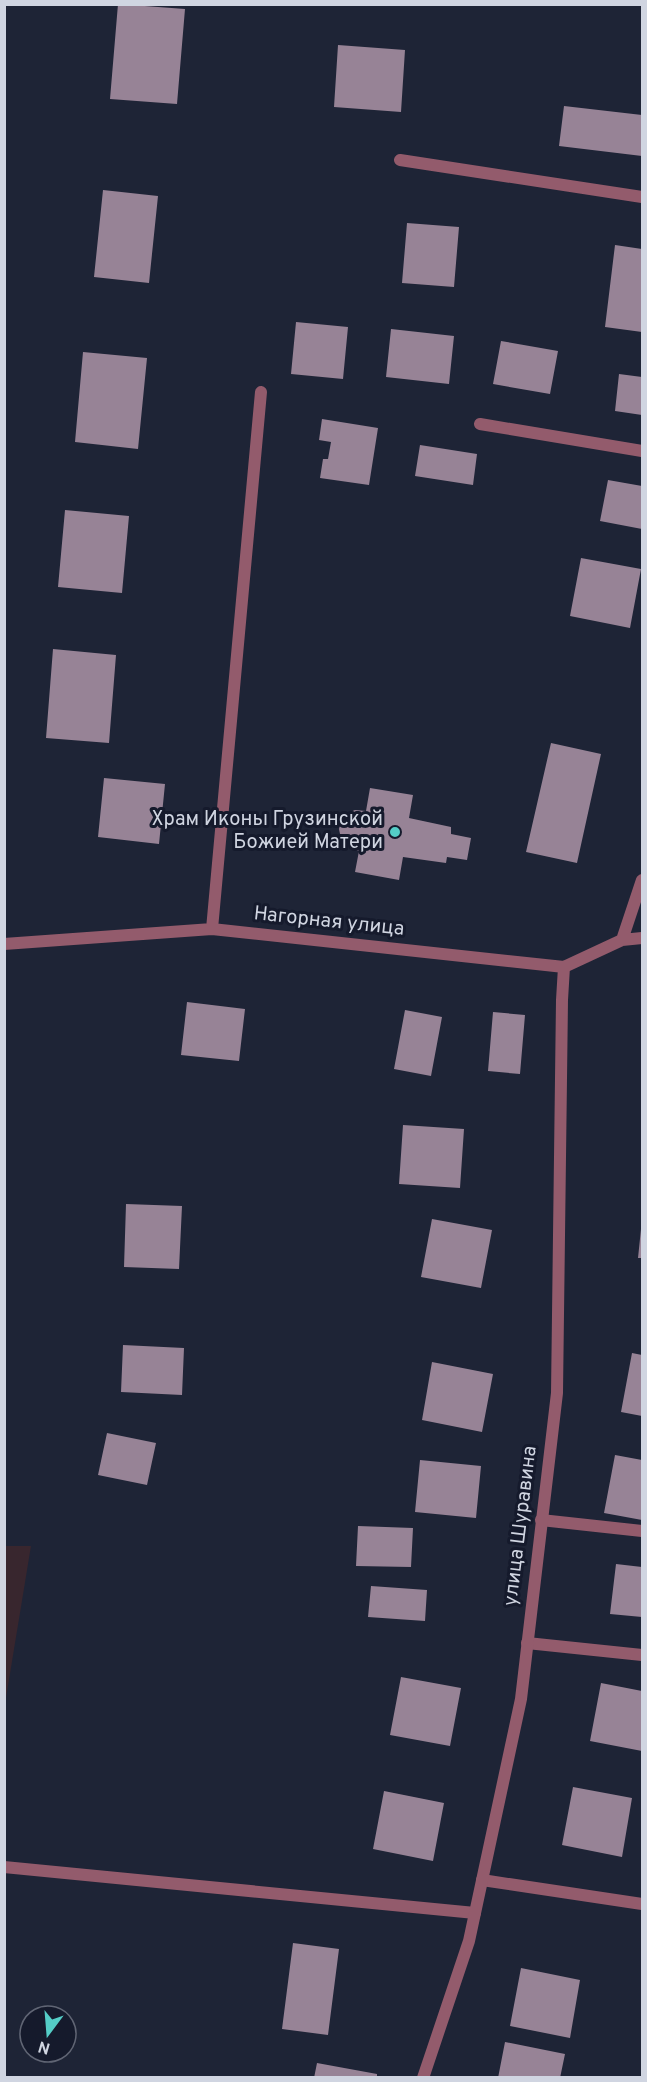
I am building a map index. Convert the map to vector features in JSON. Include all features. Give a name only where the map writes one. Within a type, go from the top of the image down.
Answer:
[{"type":"street","points":[[400,160],[642,197]]},
{"type":"street","points":[[212,929],[261,392]]},
{"type":"street","points":[[480,424],[642,451]]},
{"type":"street","points":[[622,940],[642,880]]},
{"type":"street","name":"Нагорная улица","points":[[4,944],[212,929],[564,967]]},
{"type":"street","points":[[564,967],[622,940],[642,938]]},
{"type":"street","name":"улица Шуравина","points":[[423,2078],[469,1941],[521,1699],[557,1393],[564,967]]},
{"type":"street","points":[[541,1520],[642,1531]]},
{"type":"street","points":[[527,1643],[642,1655]]},
{"type":"street","points":[[4,1867],[475,1913]]},
{"type":"street","points":[[482,1880],[642,1904]]},
{"type":"shaded area","points":[[4,1546],[31,1546],[5,1704]]},
{"type":"building","points":[[118,4],[185,9],[177,104],[110,99]]},
{"type":"building","points":[[338,45],[405,50],[401,112],[334,107]]},
{"type":"building","points":[[564,106],[642,115],[642,156],[559,146]]},
{"type":"building","points":[[103,190],[158,196],[149,283],[94,277]]},
{"type":"building","points":[[407,223],[459,227],[454,287],[402,283]]},
{"type":"building","points":[[615,245],[642,249],[642,332],[605,327]]},
{"type":"building","points":[[296,322],[348,327],[343,379],[291,374]]},
{"type":"building","points":[[391,329],[454,336],[449,384],[386,377]]},
{"type":"building","points":[[501,341],[558,351],[550,394],[493,384]]},
{"type":"building","points":[[83,352],[147,358],[138,449],[75,442]]},
{"type":"building","points":[[619,374],[642,377],[642,415],[615,411]]},
{"type":"building","points":[[322,419],[378,428],[369,485],[320,478],[323,459],[328,459],[331,442],[319,440]]},
{"type":"building","points":[[420,445],[477,454],[473,485],[415,476]]},
{"type":"building","points":[[608,480],[642,486],[642,529],[600,521]]},
{"type":"building","points":[[65,510],[129,516],[122,593],[58,587]]},
{"type":"building","points":[[581,558],[641,569],[630,628],[570,616]]},
{"type":"building","points":[[53,649],[116,655],[109,743],[46,738]]},
{"type":"building","points":[[551,743],[601,754],[577,863],[526,852]]},
{"type":"building","points":[[104,778],[165,784],[159,844],[98,837]]},
{"type":"building","name":"Храм Иконы Грузинской Божией Матери","points":[[370,788],[413,795],[409,818],[451,827],[451,834],[471,838],[467,860],[447,857],[446,863],[403,857],[399,880],[355,872],[359,851],[346,846],[341,839],[339,829],[341,820],[348,813],[355,810],[366,811]]},
{"type":"building","points":[[187,1002],[245,1009],[239,1061],[181,1055]]},
{"type":"building","points":[[405,1010],[442,1017],[431,1076],[394,1069]]},
{"type":"building","points":[[493,1012],[525,1015],[520,1074],[488,1071]]},
{"type":"building","points":[[403,1125],[464,1129],[460,1188],[399,1184]]},
{"type":"building","points":[[126,1204],[182,1206],[179,1269],[124,1267]]},
{"type":"building","points":[[432,1219],[492,1230],[481,1288],[421,1277]]},
{"type":"building","points":[[641,1229],[642,1258],[638,1258]]},
{"type":"building","points":[[123,1345],[184,1348],[182,1395],[121,1392]]},
{"type":"building","points":[[632,1353],[642,1355],[642,1416],[621,1412]]},
{"type":"building","points":[[432,1362],[493,1374],[482,1432],[422,1420]]},
{"type":"building","points":[[107,1433],[156,1443],[147,1485],[98,1475]]},
{"type":"building","points":[[615,1455],[642,1460],[642,1520],[604,1513]]},
{"type":"building","points":[[420,1460],[481,1466],[476,1518],[415,1512]]},
{"type":"building","points":[[358,1526],[413,1528],[411,1567],[356,1566]]},
{"type":"building","points":[[616,1564],[642,1567],[642,1617],[610,1614]]},
{"type":"building","points":[[371,1586],[427,1590],[425,1621],[368,1617]]},
{"type":"building","points":[[401,1677],[461,1688],[450,1746],[390,1735]]},
{"type":"building","points":[[601,1683],[642,1691],[642,1751],[590,1741]]},
{"type":"building","points":[[573,1787],[632,1798],[622,1857],[562,1845]]},
{"type":"building","points":[[384,1791],[444,1803],[433,1861],[373,1849]]},
{"type":"building","points":[[293,1943],[339,1949],[328,2035],[282,2029]]},
{"type":"building","points":[[521,1968],[580,1980],[570,2038],[510,2026]]},
{"type":"building","points":[[505,2042],[565,2054],[560,2078],[498,2078]]},
{"type":"building","points":[[317,2063],[377,2074],[377,2078],[314,2078]]},
{"type":"place","name":"Храм Иконы Грузинской Божией Матери","points":[[395,832]]}]
